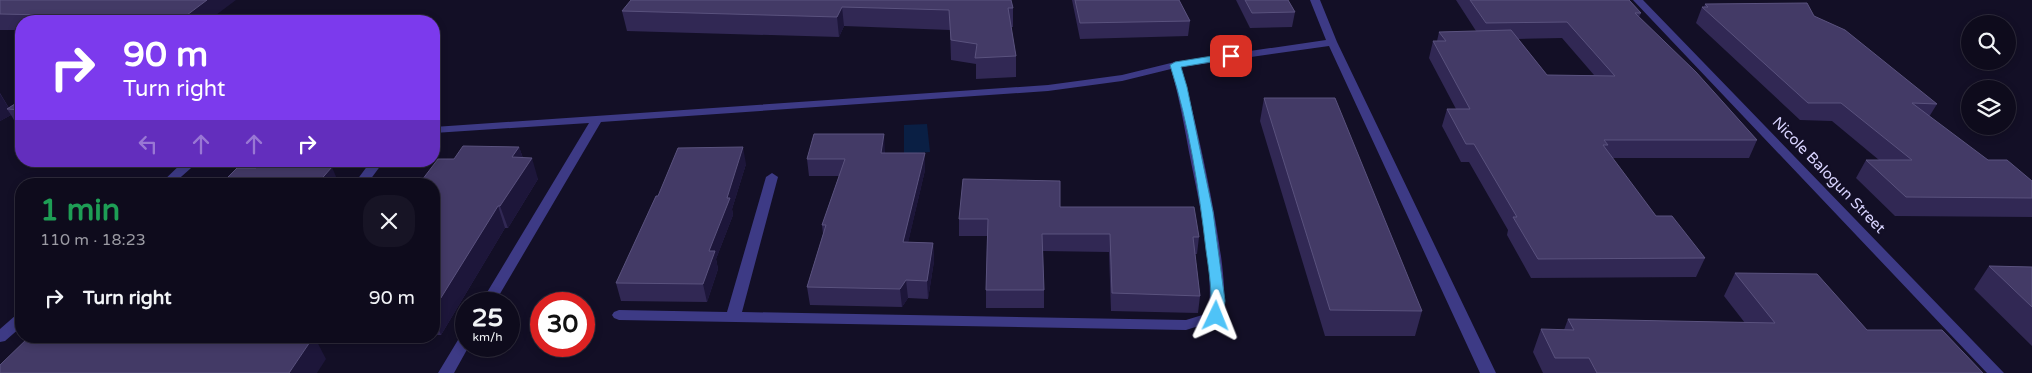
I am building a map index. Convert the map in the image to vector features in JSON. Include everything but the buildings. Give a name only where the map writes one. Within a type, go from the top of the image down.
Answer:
[{"type":"street","points":[[1315,0],[1332,42],[1488,373]]},
{"type":"street","name":"Nicole Balogun Street","points":[[1638,0],[1996,373]]},
{"type":"street","points":[[440,130],[1048,88],[1122,78],[1175,65],[1332,42]]},
{"type":"street","points":[[619,315],[1186,325],[1216,316],[1218,301],[1207,212],[1182,87],[1175,65]]},
{"type":"street","points":[[494,292],[596,120]]},
{"type":"street","points":[[173,178],[186,167]]},
{"type":"street","points":[[365,178],[373,167]]},
{"type":"street","points":[[733,317],[772,177]]},
{"type":"street","points":[[0,338],[15,324]]},
{"type":"street","points":[[446,373],[455,357]]},
{"type":"water","points":[[927,124],[930,152],[904,154],[904,125]]},
{"type":"route","points":[[1216,316],[1218,301],[1207,212],[1182,87],[1175,65],[1231,56]]}]
